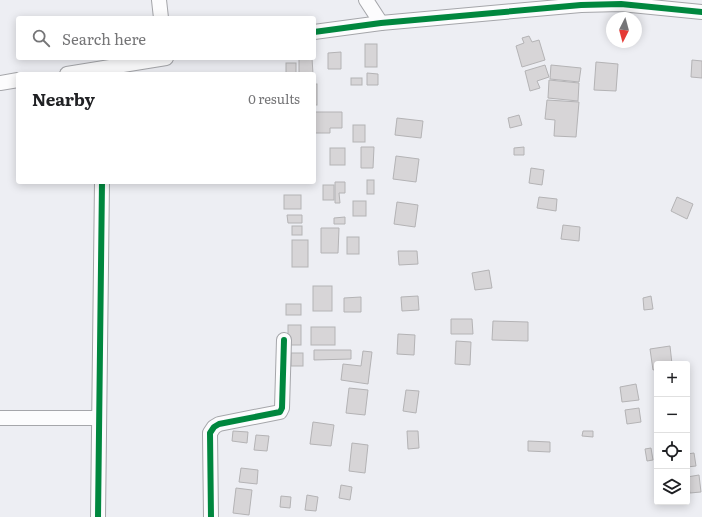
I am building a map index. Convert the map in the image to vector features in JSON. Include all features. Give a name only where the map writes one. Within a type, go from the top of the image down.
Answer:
[{"type":"street","points":[[159,0],[161,16]]},
{"type":"street","points":[[366,0],[381,23]]},
{"type":"street","points":[[316,32],[381,23],[581,5],[621,4],[702,12]]},
{"type":"street","points":[[104,72],[157,60]]},
{"type":"street","points":[[0,83],[16,80]]},
{"type":"street","points":[[98,517],[102,184]]},
{"type":"street","points":[[211,517],[210,432],[214,426],[219,424],[280,412],[282,408],[284,340]]},
{"type":"street","points":[[0,418],[99,418]]},
{"type":"building","points":[[529,36],[532,42],[539,40],[545,60],[522,67],[516,46],[524,43],[522,38]]},
{"type":"building","points":[[365,44],[377,44],[377,67],[365,67]]},
{"type":"building","points":[[341,52],[341,69],[328,69],[328,53]]},
{"type":"building","points":[[299,60],[312,60],[313,72],[299,72]]},
{"type":"building","points":[[692,60],[702,61],[702,78],[691,77]]},
{"type":"building","points":[[596,62],[618,64],[616,91],[594,90]]},
{"type":"building","points":[[286,63],[296,63],[296,72],[286,72]]},
{"type":"building","points":[[545,65],[549,77],[537,81],[540,88],[530,91],[525,71]]},
{"type":"building","points":[[551,65],[581,68],[579,82],[550,79]]},
{"type":"building","points":[[367,73],[378,74],[378,85],[367,85]]},
{"type":"building","points":[[351,78],[362,78],[362,85],[351,85]]},
{"type":"building","points":[[549,80],[579,83],[578,101],[548,98]]},
{"type":"building","points":[[316,84],[317,84],[316,105]]},
{"type":"building","points":[[547,100],[579,102],[576,137],[554,136],[555,120],[545,119]]},
{"type":"building","points":[[316,112],[342,112],[342,128],[330,128],[330,133],[316,133]]},
{"type":"building","points":[[519,115],[522,125],[510,128],[508,118]]},
{"type":"building","points":[[397,118],[423,121],[421,138],[395,135]]},
{"type":"building","points":[[353,125],[365,125],[365,142],[353,142]]},
{"type":"building","points":[[361,147],[374,147],[373,168],[361,168]]},
{"type":"building","points":[[524,147],[524,155],[514,155],[514,148]]},
{"type":"building","points":[[330,148],[345,148],[345,165],[330,165]]},
{"type":"building","points":[[396,156],[419,159],[416,182],[393,179]]},
{"type":"building","points":[[531,168],[544,170],[542,185],[529,183]]},
{"type":"building","points":[[367,180],[374,180],[374,194],[367,194]]},
{"type":"building","points":[[335,182],[345,182],[345,193],[339,193],[340,203],[335,203]]},
{"type":"building","points":[[323,185],[334,185],[334,200],[323,200]]},
{"type":"building","points":[[284,195],[301,195],[301,209],[284,209]]},
{"type":"building","points":[[539,197],[557,199],[556,211],[537,208]]},
{"type":"building","points":[[677,197],[693,204],[687,219],[671,211]]},
{"type":"building","points":[[353,201],[366,201],[366,216],[353,216]]},
{"type":"building","points":[[397,202],[418,205],[415,227],[394,224]]},
{"type":"building","points":[[287,215],[302,215],[302,223],[288,223]]},
{"type":"building","points":[[345,217],[345,224],[334,224],[334,218]]},
{"type":"building","points":[[563,225],[580,227],[579,241],[561,239]]},
{"type":"building","points":[[292,226],[302,226],[302,235],[292,235]]},
{"type":"building","points":[[321,228],[339,228],[338,253],[321,253]]},
{"type":"building","points":[[347,237],[359,237],[359,254],[347,254]]},
{"type":"building","points":[[292,240],[308,240],[308,267],[292,267]]},
{"type":"building","points":[[398,251],[417,251],[418,264],[399,265]]},
{"type":"building","points":[[489,270],[492,288],[475,290],[472,273]]},
{"type":"building","points":[[313,286],[332,286],[332,311],[313,311]]},
{"type":"building","points":[[418,296],[419,310],[402,311],[401,297]]},
{"type":"building","points":[[651,296],[653,309],[644,310],[643,298]]},
{"type":"building","points":[[361,297],[361,312],[344,312],[344,298]]},
{"type":"building","points":[[286,304],[301,304],[301,315],[286,315]]},
{"type":"building","points":[[451,319],[472,319],[473,334],[451,334]]},
{"type":"building","points":[[493,321],[528,322],[528,341],[492,340]]},
{"type":"building","points":[[288,325],[301,325],[301,345],[288,345]]},
{"type":"building","points":[[311,327],[335,327],[335,345],[311,345]]},
{"type":"building","points":[[398,334],[415,335],[414,355],[397,354]]},
{"type":"building","points":[[456,341],[471,342],[470,365],[455,364]]},
{"type":"building","points":[[670,346],[672,361],[654,361],[653,370],[650,349]]},
{"type":"building","points":[[314,350],[351,350],[351,359],[314,360]]},
{"type":"building","points":[[363,351],[372,352],[368,384],[341,380],[343,364],[361,366]]},
{"type":"building","points":[[291,353],[303,353],[303,366],[291,366]]},
{"type":"building","points":[[636,384],[639,400],[622,402],[620,387]]},
{"type":"building","points":[[349,388],[368,390],[365,415],[346,413]]},
{"type":"building","points":[[406,390],[419,391],[416,413],[403,411]]},
{"type":"building","points":[[639,408],[641,422],[627,424],[625,410]]},
{"type":"building","points":[[313,422],[334,425],[331,446],[310,444]]},
{"type":"building","points":[[233,431],[248,432],[247,443],[232,441]]},
{"type":"building","points":[[407,431],[418,431],[419,448],[408,449]]},
{"type":"building","points":[[583,431],[593,431],[593,437],[582,436]]},
{"type":"building","points":[[256,435],[269,436],[267,451],[254,450]]},
{"type":"building","points":[[528,441],[550,442],[550,452],[528,451]]},
{"type":"building","points":[[352,443],[368,445],[365,473],[349,471]]},
{"type":"building","points":[[651,448],[653,460],[647,461],[645,449]]},
{"type":"building","points":[[694,453],[696,466],[690,467],[690,454]]},
{"type":"building","points":[[241,468],[258,470],[257,484],[239,482]]},
{"type":"building","points":[[699,475],[701,492],[690,493],[690,476]]},
{"type":"building","points":[[341,485],[352,487],[350,500],[339,498]]},
{"type":"building","points":[[236,488],[252,490],[249,515],[233,513]]},
{"type":"building","points":[[307,495],[318,497],[316,511],[305,510]]},
{"type":"building","points":[[281,496],[291,497],[290,508],[280,507]]},
{"type":"cycle path","points":[[316,32],[381,23],[581,5],[621,4],[702,12]]},
{"type":"cycle path","points":[[98,517],[102,184]]},
{"type":"cycle path","points":[[211,517],[210,433],[214,427],[219,424],[280,412],[282,408],[284,340]]}]
